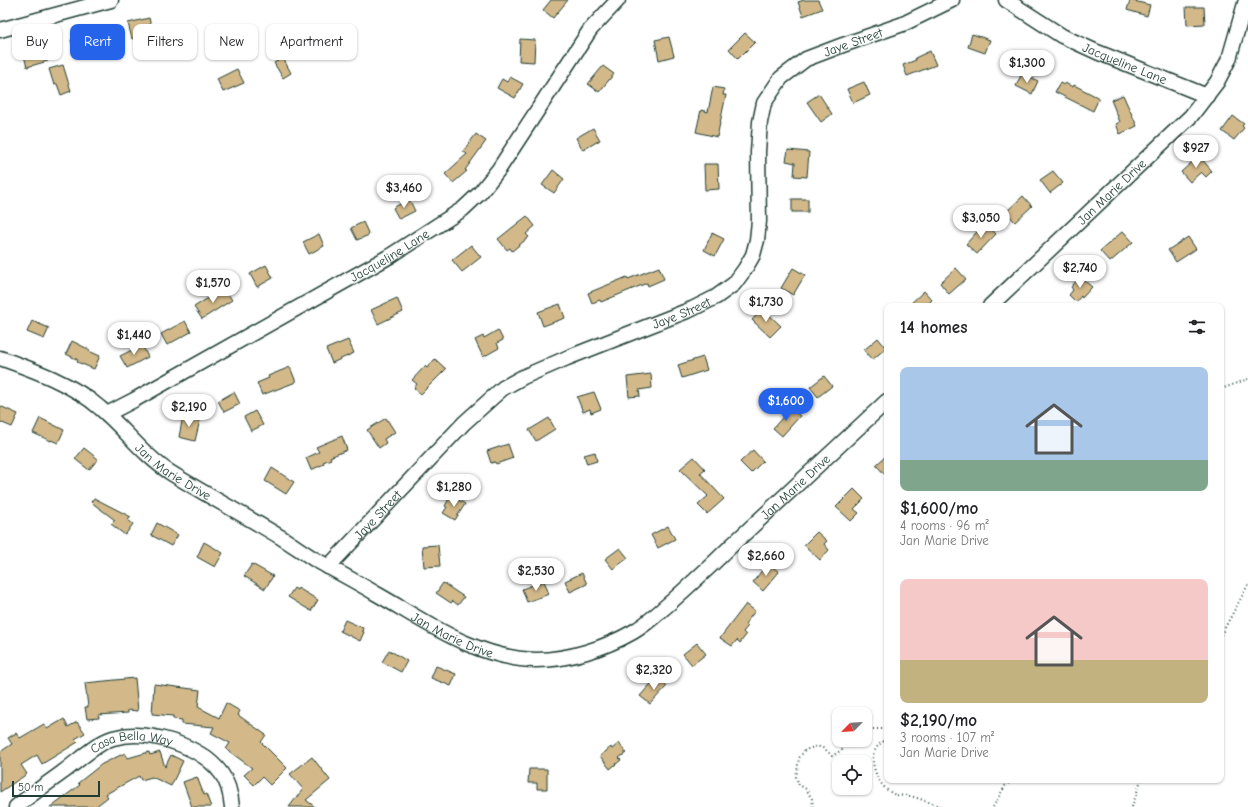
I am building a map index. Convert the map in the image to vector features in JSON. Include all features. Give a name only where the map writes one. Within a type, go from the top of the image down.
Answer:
[{"type":"street","points":[[0,30],[111,0]]},
{"type":"street","name":"Jacqueline Lane","points":[[107,414],[390,256],[463,209],[480,193],[498,169],[590,30],[618,0]]},
{"type":"street","name":"Jaye Street","points":[[328,567],[464,423],[504,388],[523,377],[567,358],[692,309],[716,297],[734,284],[753,255],[757,240],[759,221],[758,152],[760,122],[764,103],[781,78],[806,59],[843,44],[903,24],[952,0]]},
{"type":"street","name":"Jacqueline Lane","points":[[1006,0],[1062,36],[1090,49],[1206,96]]},
{"type":"street","name":"Jan Marie Drive","points":[[993,303],[1191,116],[1216,82],[1229,59],[1246,0]]},
{"type":"street","name":"Jan Marie Drive","points":[[0,358],[27,368],[80,393],[107,414],[139,446],[168,471],[430,626],[475,647],[514,657],[536,660],[559,658],[594,650],[637,630],[660,612],[832,454],[884,404]]},
{"type":"street","name":"Casa Bella Way","points":[[16,807],[97,746],[112,738],[148,735],[169,740],[191,750],[208,761],[221,773],[230,794],[232,807]]},
{"type":"path","points":[[1224,388],[1248,378]]},
{"type":"path","points":[[1224,629],[1248,585]]},
{"type":"path","points":[[872,729],[884,729]]},
{"type":"path","points":[[884,741],[876,747],[873,756],[873,767],[880,782],[888,791],[897,795],[914,797],[943,807]]},
{"type":"path","points":[[813,807],[812,799],[806,789],[799,785],[796,777],[799,758],[805,750],[817,746],[824,749],[832,756],[842,750],[844,747]]},
{"type":"path","points":[[993,807],[1005,786],[1009,783]]},
{"type":"path","points":[[1132,807],[1140,783]]},
{"type":"building","points":[[551,0],[568,0],[553,18],[543,10]]},
{"type":"building","points":[[804,0],[818,0],[822,9],[803,16],[798,2]]},
{"type":"building","points":[[1130,0],[1150,5],[1147,16],[1127,10]]},
{"type":"building","points":[[1186,7],[1204,7],[1205,24],[1187,25]]},
{"type":"building","points":[[149,18],[151,24],[133,24],[132,39],[128,23]]},
{"type":"building","points":[[745,33],[755,42],[738,59],[729,49]]},
{"type":"building","points":[[972,34],[990,40],[985,53],[968,47]]},
{"type":"building","points":[[669,37],[674,56],[659,60],[655,40]]},
{"type":"building","points":[[520,39],[535,40],[534,62],[519,61]]},
{"type":"building","points":[[930,51],[936,65],[907,76],[903,65],[916,60],[915,58]]},
{"type":"building","points":[[25,60],[48,60],[48,61],[27,67]]},
{"type":"building","points":[[279,60],[284,60],[291,73],[283,78],[274,63]]},
{"type":"building","points":[[63,65],[71,91],[61,95],[57,84],[54,85],[49,69]]},
{"type":"building","points":[[603,66],[614,74],[599,92],[588,84]]},
{"type":"building","points":[[237,69],[244,83],[223,92],[217,79]]},
{"type":"building","points":[[1022,73],[1038,81],[1032,94],[1016,86]]},
{"type":"building","points":[[510,77],[523,84],[515,98],[497,88],[502,79],[507,82]]},
{"type":"building","points":[[864,82],[870,95],[853,103],[847,89]]},
{"type":"building","points":[[1060,83],[1064,85],[1065,83],[1073,87],[1074,85],[1099,98],[1093,111],[1055,92]]},
{"type":"building","points":[[713,87],[724,89],[723,95],[726,95],[717,137],[696,132],[701,110],[708,112]]},
{"type":"building","points":[[819,94],[832,114],[821,122],[807,102]]},
{"type":"building","points":[[1123,95],[1137,126],[1120,134],[1116,124],[1120,122],[1111,100]]},
{"type":"building","points":[[1233,116],[1244,124],[1242,126],[1244,128],[1234,140],[1222,131]]},
{"type":"building","points":[[593,128],[600,140],[583,150],[576,138]]},
{"type":"building","points":[[476,134],[486,141],[465,170],[467,171],[453,183],[445,174],[467,154],[463,151]]},
{"type":"building","points":[[788,150],[809,152],[807,177],[794,176],[795,163],[786,161]]},
{"type":"building","points":[[1199,156],[1212,171],[1206,177],[1201,172],[1190,182],[1181,172]]},
{"type":"building","points":[[704,164],[718,164],[719,189],[705,190]]},
{"type":"building","points":[[553,170],[564,179],[554,193],[542,185]]},
{"type":"building","points":[[1053,171],[1063,183],[1050,193],[1040,180]]},
{"type":"building","points":[[1023,196],[1032,206],[1015,222],[1006,212]]},
{"type":"building","points":[[409,199],[415,211],[399,219],[393,208]]},
{"type":"building","points":[[792,199],[808,199],[808,212],[792,212]]},
{"type":"building","points":[[527,216],[535,226],[526,234],[529,237],[512,251],[510,248],[507,250],[498,239]]},
{"type":"building","points":[[363,222],[369,235],[357,240],[351,228]]},
{"type":"building","points":[[985,223],[996,234],[977,254],[966,244]]},
{"type":"building","points":[[1123,231],[1133,242],[1110,262],[1100,251]]},
{"type":"building","points":[[712,233],[724,239],[715,256],[704,250]]},
{"type":"building","points":[[319,234],[324,246],[309,254],[303,242]]},
{"type":"building","points":[[1188,237],[1196,249],[1176,262],[1168,250]]},
{"type":"building","points":[[471,245],[481,257],[462,272],[452,260]]},
{"type":"building","points":[[266,265],[273,278],[257,287],[250,274]]},
{"type":"building","points":[[659,267],[664,279],[648,286],[647,283],[601,302],[600,300],[592,303],[588,293],[627,277],[628,279]]},
{"type":"building","points":[[793,268],[805,275],[793,295],[781,288]]},
{"type":"building","points":[[956,268],[966,279],[949,294],[940,283]]},
{"type":"building","points":[[1080,277],[1092,287],[1076,302],[1069,295],[1073,290],[1071,287]]},
{"type":"building","points":[[224,288],[232,300],[202,319],[194,307]]},
{"type":"building","points":[[924,291],[932,300],[929,303],[911,303]]},
{"type":"building","points":[[397,298],[403,312],[378,324],[371,310]]},
{"type":"building","points":[[560,304],[565,318],[543,326],[538,312]]},
{"type":"building","points":[[763,309],[781,326],[770,337],[752,320]]},
{"type":"building","points":[[32,321],[49,328],[44,339],[27,332]]},
{"type":"building","points":[[185,321],[191,332],[167,345],[161,334]]},
{"type":"building","points":[[498,330],[503,340],[497,343],[499,348],[483,357],[475,340],[483,336],[484,338]]},
{"type":"building","points":[[878,338],[884,346],[884,350],[872,360],[864,350]]},
{"type":"building","points":[[348,340],[354,353],[332,363],[326,349]]},
{"type":"building","points":[[72,341],[100,356],[94,369],[77,362],[78,360],[66,354]]},
{"type":"building","points":[[142,345],[148,357],[127,368],[120,356]]},
{"type":"building","points":[[703,357],[707,370],[682,378],[678,365]]},
{"type":"building","points":[[435,359],[446,369],[421,394],[414,388],[417,384],[412,380],[425,366],[427,368]]},
{"type":"building","points":[[290,367],[296,382],[262,395],[257,383],[269,378],[268,376]]},
{"type":"building","points":[[651,374],[652,388],[639,390],[640,396],[629,397],[627,377]]},
{"type":"building","points":[[824,376],[832,386],[818,397],[810,387]]},
{"type":"building","points":[[234,392],[240,404],[224,412],[218,401]]},
{"type":"building","points":[[594,392],[601,409],[591,413],[590,409],[583,412],[577,397]]},
{"type":"building","points":[[0,406],[18,414],[12,427],[0,422]]},
{"type":"building","points":[[791,408],[800,416],[782,436],[773,428]]},
{"type":"building","points":[[255,411],[263,425],[251,431],[244,417]]},
{"type":"building","points":[[183,416],[200,420],[195,441],[179,437]]},
{"type":"building","points":[[40,418],[64,430],[58,443],[33,433]]},
{"type":"building","points":[[386,418],[395,432],[384,439],[386,443],[379,448],[367,430]]},
{"type":"building","points":[[549,418],[555,429],[536,441],[529,430]]},
{"type":"building","points":[[342,436],[347,450],[330,457],[331,459],[323,462],[324,464],[311,470],[306,458],[319,452],[316,447]]},
{"type":"building","points":[[508,444],[513,458],[496,464],[495,462],[491,463],[487,451]]},
{"type":"building","points":[[84,448],[98,459],[89,470],[75,459]]},
{"type":"building","points":[[753,450],[763,461],[751,473],[740,462]]},
{"type":"building","points":[[595,452],[597,461],[587,464],[584,455]]},
{"type":"building","points":[[694,457],[705,469],[700,473],[724,499],[707,514],[698,505],[708,496],[680,469]]},
{"type":"building","points":[[884,458],[884,474],[876,465]]},
{"type":"building","points":[[272,468],[294,482],[286,494],[265,481]]},
{"type":"building","points":[[854,489],[864,499],[854,509],[859,513],[851,521],[836,507]]},
{"type":"building","points":[[451,495],[465,504],[455,520],[443,513],[447,507],[445,506]]},
{"type":"building","points":[[94,498],[131,517],[128,520],[133,524],[125,535],[111,524],[115,520],[91,502]]},
{"type":"building","points":[[157,523],[178,535],[171,546],[151,535]]},
{"type":"building","points":[[668,526],[675,539],[658,548],[651,535]]},
{"type":"building","points":[[817,532],[827,541],[824,544],[829,550],[820,560],[804,545]]},
{"type":"building","points":[[204,542],[223,553],[215,567],[197,557]]},
{"type":"building","points":[[438,545],[440,566],[424,567],[422,546]]},
{"type":"building","points":[[620,548],[628,558],[613,569],[605,559]]},
{"type":"building","points":[[768,563],[779,572],[763,591],[753,582]]},
{"type":"building","points":[[252,564],[273,576],[265,589],[244,576]]},
{"type":"building","points":[[582,573],[587,584],[570,592],[565,581]]},
{"type":"building","points":[[544,581],[549,594],[527,602],[522,589]]},
{"type":"building","points":[[443,583],[464,597],[458,605],[453,601],[451,603],[436,593]]},
{"type":"building","points":[[294,588],[297,590],[298,588],[318,600],[311,611],[288,597]]},
{"type":"building","points":[[746,604],[755,611],[745,624],[748,626],[743,632],[746,635],[740,643],[737,640],[732,646],[720,638]]},
{"type":"building","points":[[345,620],[363,628],[362,631],[364,632],[360,641],[340,631]]},
{"type":"building","points":[[697,643],[706,654],[692,665],[683,654]]},
{"type":"building","points":[[389,650],[407,661],[401,672],[382,662]]},
{"type":"building","points":[[436,666],[456,674],[451,686],[431,678]]},
{"type":"building","points":[[657,677],[667,686],[650,704],[640,696]]},
{"type":"building","points":[[135,678],[138,711],[128,710],[128,713],[98,715],[99,718],[87,719],[85,707],[88,707],[85,683]]},
{"type":"building","points":[[154,684],[200,690],[198,707],[219,718],[226,703],[240,711],[238,715],[266,735],[261,742],[287,768],[270,785],[262,777],[254,785],[244,775],[252,768],[226,749],[230,743],[211,733],[214,727],[182,724],[182,720],[173,719],[173,716],[152,714]]},
{"type":"building","points":[[64,719],[68,727],[77,722],[85,733],[75,739],[78,742],[42,764],[37,755],[21,765],[27,774],[0,792],[0,752],[12,744],[8,738],[16,733],[20,738],[44,724],[47,729]]},
{"type":"building","points":[[619,743],[626,753],[619,758],[621,760],[610,769],[600,756],[611,747],[612,749]]},
{"type":"building","points":[[149,752],[150,755],[160,752],[165,767],[171,755],[183,761],[171,786],[152,777],[141,780],[139,776],[106,794],[108,797],[95,807],[50,807],[80,785],[78,783],[102,764],[125,753],[128,758]]},
{"type":"building","points":[[312,757],[330,780],[306,800],[315,807],[289,807],[303,789],[290,774]]},
{"type":"building","points":[[529,769],[547,769],[547,789],[537,789],[537,783],[528,783]]},
{"type":"building","points":[[197,777],[204,795],[206,794],[211,807],[192,807],[183,782]]}]
